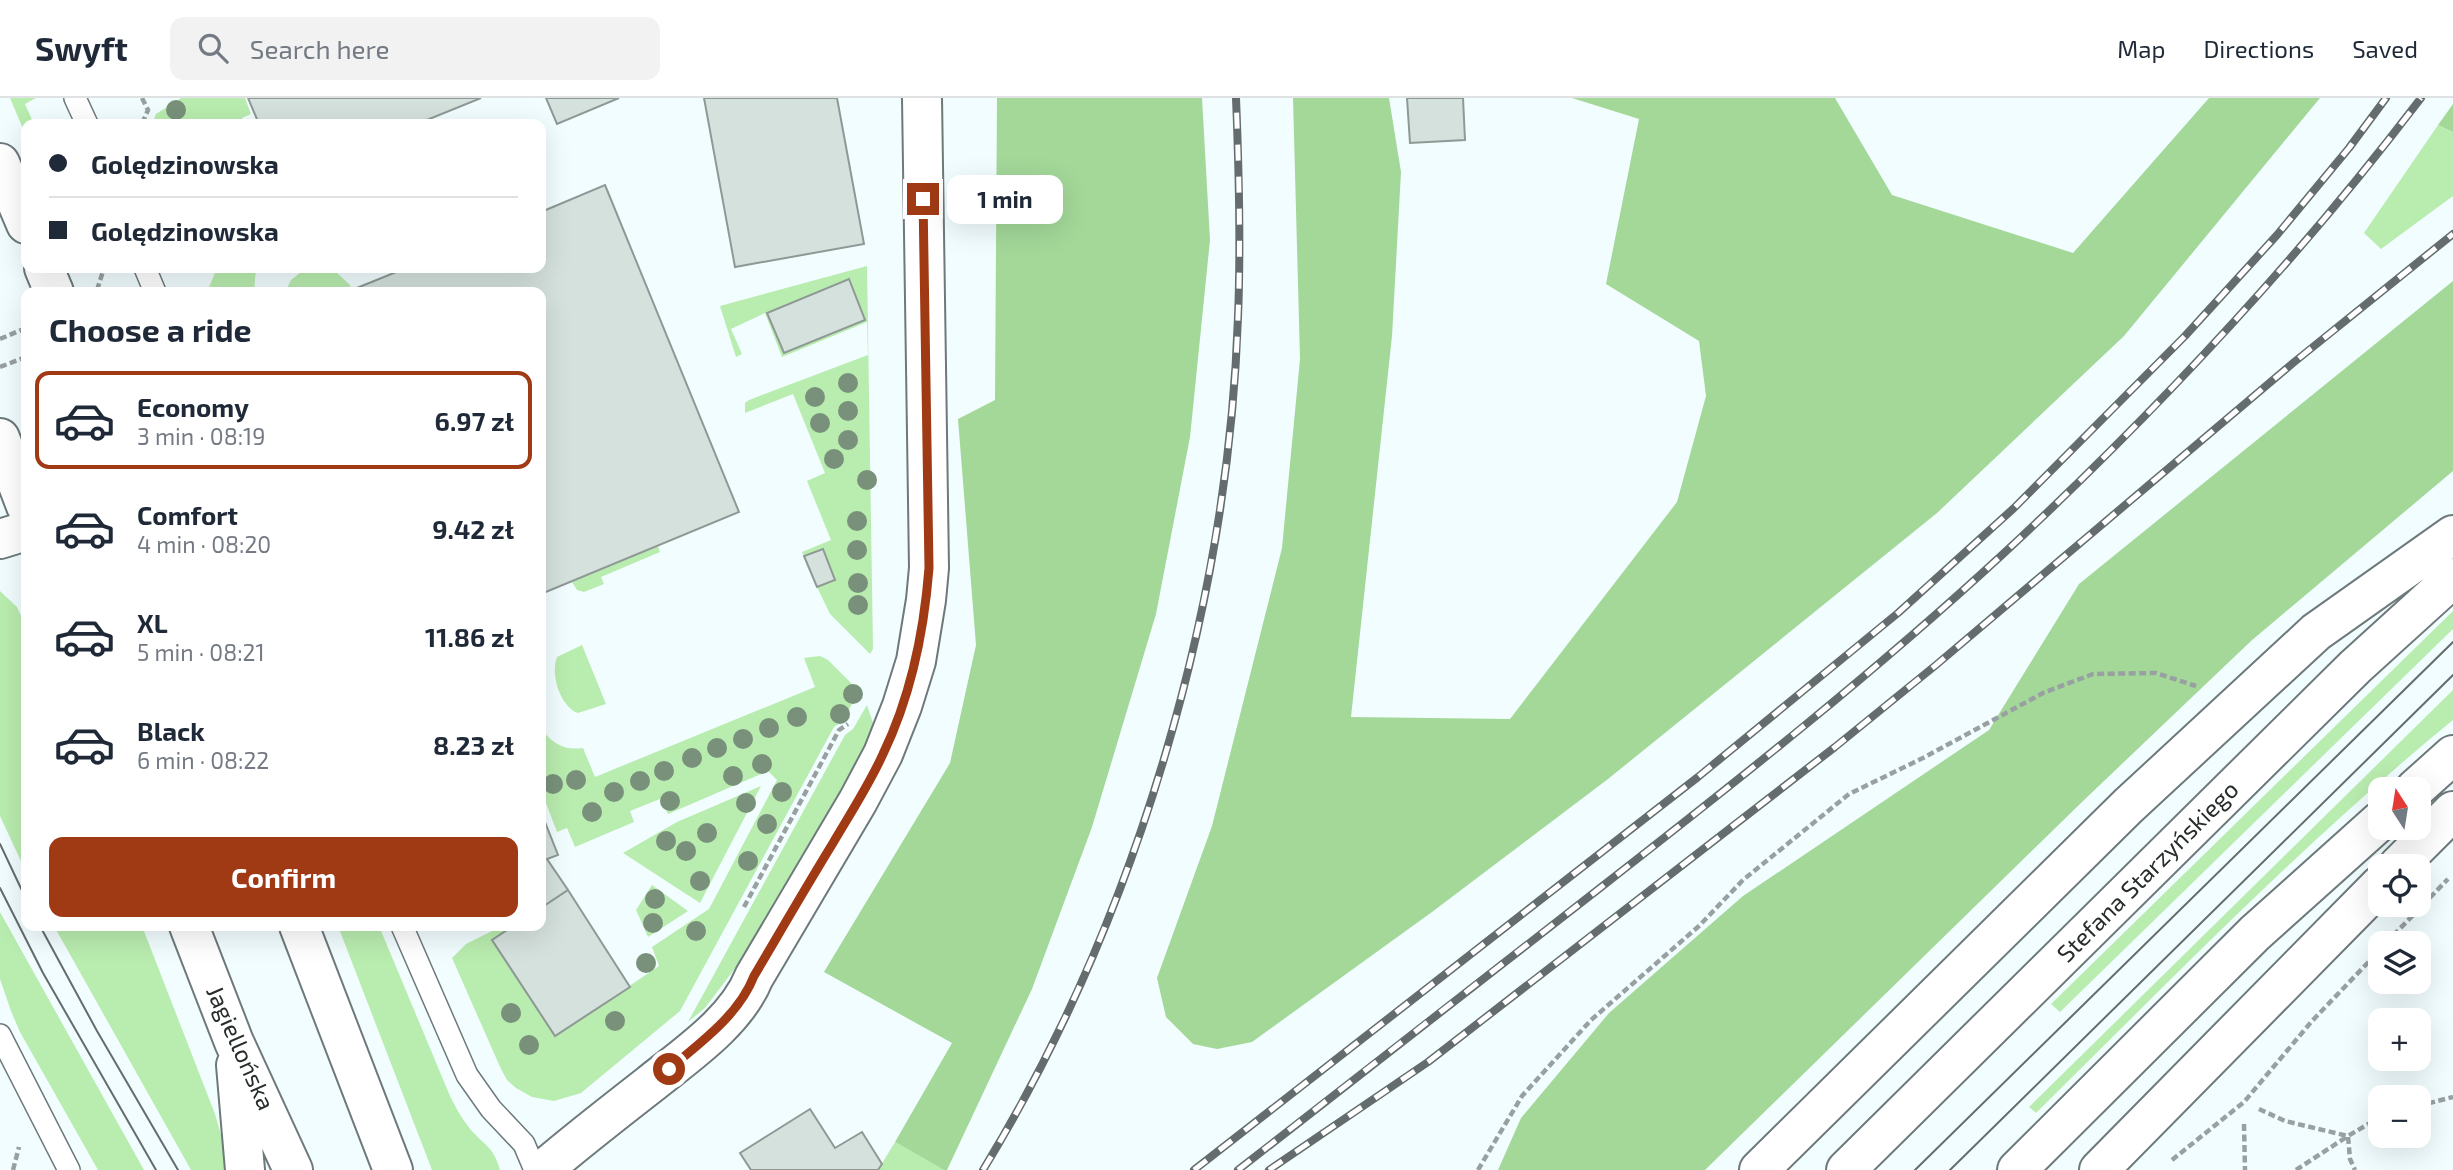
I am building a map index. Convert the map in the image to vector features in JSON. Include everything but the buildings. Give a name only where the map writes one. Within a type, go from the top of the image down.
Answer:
[{"type":"main road","points":[[543,1170],[688,1053],[727,1018],[748,990],[760,965],[858,801],[883,754],[902,706],[922,633],[929,568],[922,98]]},
{"type":"main road","points":[[0,163],[21,212]]},
{"type":"main road","points":[[0,439],[16,485]]},
{"type":"main road","points":[[0,539],[21,533]]},
{"type":"main road","points":[[1759,1170],[2128,806],[2316,632],[2453,535]]},
{"type":"main road","name":"Stefana Starzyńskiego","points":[[1846,1170],[2355,667],[2453,578]]},
{"type":"main road","points":[[2428,777],[2453,755]]},
{"type":"main road","points":[[2410,854],[2453,811]]},
{"type":"main road","points":[[2017,1170],[2255,933],[2368,832]]},
{"type":"main road","points":[[2099,1170],[2368,897]]},
{"type":"main road","name":"Jagiellońska","points":[[191,931],[233,1042],[293,1170]]},
{"type":"main road","points":[[301,931],[393,1170]]},
{"type":"main road","points":[[233,1042],[245,1170]]},
{"type":"main road","points":[[377,1130],[380,1170]]},
{"type":"lane","points":[[75,98],[84,119]]},
{"type":"lane","points":[[404,931],[467,1075],[491,1109],[524,1144],[535,1170]]},
{"type":"lane","points":[[0,1035],[69,1170]]},
{"type":"path","points":[[142,98],[148,110],[144,119]]},
{"type":"path","points":[[0,339],[21,330]]},
{"type":"path","points":[[0,367],[21,358]]},
{"type":"path","points":[[1478,1170],[1522,1096],[1591,1020],[1699,926],[1743,880],[1849,793],[1923,758],[2043,693],[2093,674],[2156,673],[2197,686],[2204,693]]},
{"type":"path","points":[[743,909],[839,730],[848,725],[853,716]]},
{"type":"path","points":[[2398,931],[2453,874]]},
{"type":"path","points":[[2168,1163],[2244,1102],[2312,1021],[2368,963]]},
{"type":"path","points":[[2431,1103],[2453,1097]]},
{"type":"path","points":[[2259,1109],[2285,1121],[2348,1136]]},
{"type":"path","points":[[2244,1124],[2245,1170]]},
{"type":"path","points":[[2296,1170],[2368,1124]]},
{"type":"path","points":[[2348,1136],[2350,1159],[2355,1170]]},
{"type":"path","points":[[13,1170],[21,1139]]},
{"type":"green space","points":[[10,98],[36,98],[25,104],[32,119],[21,119],[21,124]]},
{"type":"green space","points":[[181,98],[245,98],[251,114],[242,119],[154,119],[156,114]]},
{"type":"green space","points":[[997,98],[1202,98],[1210,240],[1190,437],[1156,614],[1092,827],[1032,989],[947,1170],[944,1170],[895,1142],[952,1043],[824,972],[950,763],[976,645],[958,419],[995,400]]},
{"type":"green space","points":[[1293,98],[1389,98],[1401,172],[1392,336],[1351,717],[1510,719],[1677,502],[1706,396],[1699,341],[1606,284],[1639,119],[1572,98],[1835,98],[1892,195],[2073,253],[2209,98],[2320,98],[2124,336],[1937,513],[1608,779],[1432,912],[1252,1042],[1217,1049],[1193,1044],[1166,1017],[1157,978],[1212,826],[1282,548],[1300,359]]},
{"type":"green space","points":[[2453,104],[2453,132],[2438,125]]},
{"type":"green space","points":[[2438,125],[2453,132],[2453,196],[2381,249],[2364,233]]},
{"type":"green space","points":[[867,266],[873,649],[870,654],[830,614],[817,587],[835,580],[823,549],[804,556],[802,552],[831,540],[807,481],[825,473],[793,394],[745,413],[745,403],[749,400],[868,355],[867,322],[782,357],[765,313],[731,329],[742,354],[736,357],[720,306]]},
{"type":"green space","points":[[215,273],[256,273],[254,287],[209,287]]},
{"type":"green space","points":[[300,273],[337,273],[351,286],[288,287]]},
{"type":"green space","points":[[2453,281],[2453,471],[2251,641],[1705,1170],[1498,1170],[1521,1118],[1609,1013],[1743,896],[1989,730],[2079,584]]},
{"type":"green space","points":[[658,546],[660,552],[601,577],[604,584],[584,592],[577,590],[572,582]]},
{"type":"green space","points":[[0,591],[17,607],[21,616],[21,861],[0,816]]},
{"type":"green space","points":[[2453,611],[2453,629],[2060,1012],[2051,1004]]},
{"type":"green space","points":[[582,645],[606,704],[578,713],[566,704],[558,689],[555,664],[557,657]]},
{"type":"green space","points":[[820,656],[828,660],[859,691],[843,721],[834,727],[680,1011],[581,1093],[554,1101],[532,1097],[516,1088],[507,1080],[501,1069],[452,958],[466,944],[492,931],[505,931],[492,940],[555,1036],[659,966],[652,947],[709,909],[777,780],[768,771],[668,814],[660,799],[630,811],[634,822],[575,847],[567,828],[557,832],[546,803],[546,733],[559,745],[583,748],[595,777],[815,687],[804,658]]},
{"type":"green space","points":[[2453,690],[2453,720],[2386,777],[2368,777],[2368,793],[2292,862],[2036,1113],[2029,1107]]},
{"type":"green space","points":[[867,705],[875,729],[863,752],[736,967],[705,1008],[688,1022],[845,735],[853,729]]},
{"type":"green space","points":[[761,786],[700,903],[623,853],[677,822]]},
{"type":"green space","points":[[652,885],[688,911],[648,937],[636,910]]},
{"type":"green space","points":[[0,912],[144,1170],[98,1170],[20,1032],[0,979]]},
{"type":"green space","points":[[57,931],[144,931],[215,1114],[224,1145],[227,1170],[191,1170]]},
{"type":"green space","points":[[340,931],[381,931],[450,1096],[468,1126],[492,1151],[500,1170],[432,1170]]},
{"type":"green space","points":[[895,1142],[944,1170],[878,1170]]},
{"type":"tram line","points":[[1915,1170],[2453,642]]},
{"type":"tram line","points":[[1950,1170],[2453,675]]},
{"type":"tram line","points":[[0,844],[21,888]]},
{"type":"tram line","points":[[0,888],[21,930]]},
{"type":"tram line","points":[[22,931],[156,1170]]},
{"type":"tram line","points":[[43,931],[178,1170]]},
{"type":"railway","points":[[983,1170],[1037,1074],[1086,973],[1128,868],[1164,760],[1193,650],[1215,538],[1230,427],[1238,317],[1239,180],[1236,98]]},
{"type":"railway","points":[[1194,1170],[1698,777],[1898,613],[2014,508],[2185,336],[2277,235],[2349,148],[2386,98]]},
{"type":"railway","points":[[1238,1170],[1754,767],[1855,684],[2003,554],[2114,447],[2222,335],[2324,219],[2421,98]]},
{"type":"railway","points":[[1269,1170],[1428,1062],[1835,747],[2293,363],[2453,234]]},
{"type":"route","points":[[669,1069],[727,1018],[748,990],[883,754],[916,661],[929,568],[923,199]]}]
